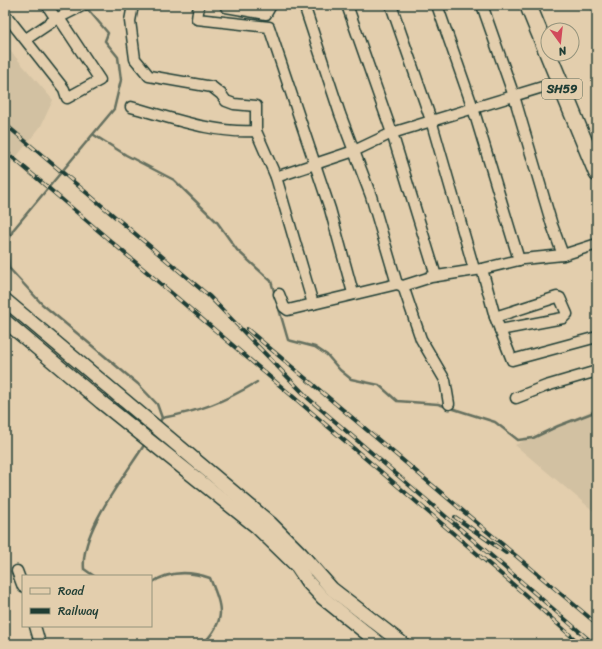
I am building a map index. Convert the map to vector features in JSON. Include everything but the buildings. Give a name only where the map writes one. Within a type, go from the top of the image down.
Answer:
[{"type":"main road","name":"SH59","points":[[528,5],[597,173]]},
{"type":"main road","points":[[537,5],[544,22]]},
{"type":"main road","name":"SH59","points":[[560,62],[597,148]]},
{"type":"street","points":[[5,8],[10,5]]},
{"type":"street","points":[[5,14],[64,89],[67,98],[100,80],[47,5]]},
{"type":"street","points":[[26,39],[57,19],[84,5]]},
{"type":"street","points":[[133,5],[130,21],[135,59],[148,76],[212,87],[221,94],[226,101],[234,104],[256,106],[256,131],[276,177],[313,304]]},
{"type":"street","points":[[199,5],[197,19],[269,27],[315,164],[353,293]]},
{"type":"street","points":[[226,5],[226,7],[266,14],[271,5]]},
{"type":"street","points":[[304,5],[340,114],[371,196],[400,285],[421,339],[445,380],[448,404]]},
{"type":"street","points":[[347,5],[392,133],[436,276]]},
{"type":"street","points":[[392,5],[432,120],[478,269],[512,360],[597,336]]},
{"type":"street","points":[[437,5],[473,108],[519,260]]},
{"type":"street","points":[[482,5],[514,96],[552,225],[563,255]]},
{"type":"street","points":[[276,177],[354,151],[392,133],[559,82]]},
{"type":"street","points":[[131,107],[219,131],[235,133],[256,131]]},
{"type":"street","points":[[279,294],[285,309],[436,276],[519,260],[563,255],[597,244]]},
{"type":"street","points":[[495,317],[557,297],[560,298],[567,314],[563,318],[500,330]]},
{"type":"street","points":[[5,300],[270,523],[332,588],[402,644]]},
{"type":"street","points":[[5,321],[101,402],[257,527],[297,566],[317,592],[380,644]]},
{"type":"street","points":[[516,398],[546,386],[597,371]]},
{"type":"street","points":[[17,571],[22,584]]},
{"type":"street","points":[[35,627],[39,644]]},
{"type":"shaded area","points":[[5,45],[53,100],[41,126],[5,171]]},
{"type":"shaded area","points":[[597,408],[597,514],[515,445]]},
{"type":"waterway","points":[[85,6],[108,33],[105,41],[118,57],[121,80],[114,109],[13,230],[7,245],[9,268],[42,304],[138,384],[157,404],[162,418],[159,423]]},
{"type":"waterway","points":[[94,135],[126,155],[174,180],[217,222],[237,250],[271,281],[275,295]]},
{"type":"waterway","points":[[277,302],[288,340],[315,347],[327,355],[340,370],[351,379],[379,385],[397,401],[438,404],[495,422],[518,440],[533,438],[558,426],[597,411]]},
{"type":"waterway","points":[[162,418],[211,405],[234,395],[257,382]]},
{"type":"waterway","points":[[93,575],[84,569],[85,554],[89,537],[106,503],[146,442]]},
{"type":"waterway","points":[[152,582],[165,576],[180,573],[195,574],[210,578],[217,597],[220,613],[216,627],[203,644]]},
{"type":"railway","points":[[5,124],[209,296],[309,399],[594,644]]},
{"type":"railway","points":[[5,151],[522,592],[580,644]]},
{"type":"railway","points":[[247,329],[597,624]]},
{"type":"railway","points":[[455,517],[506,553]]}]
